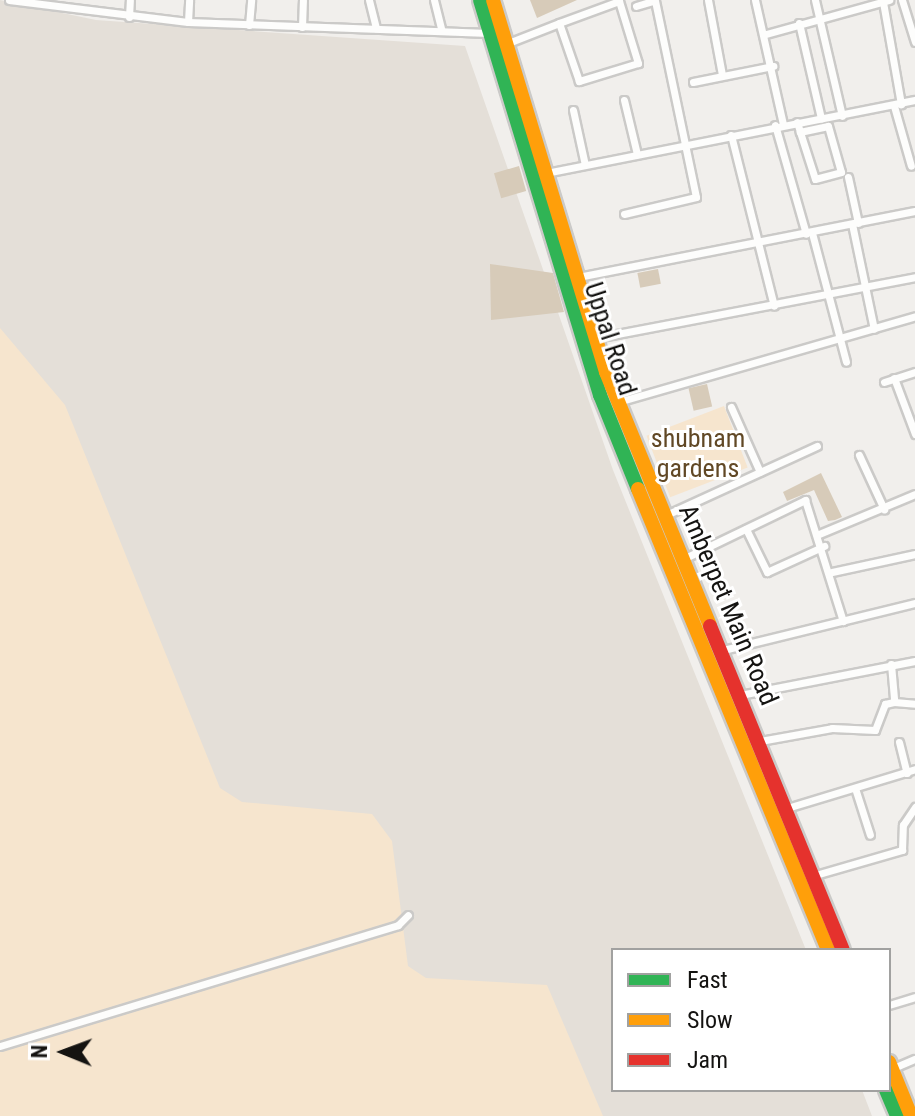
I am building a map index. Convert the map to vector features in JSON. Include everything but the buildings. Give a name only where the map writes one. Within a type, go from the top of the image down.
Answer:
[{"type":"highway","name":"Uppal Road","points":[[480,0],[500,36],[612,405],[715,653],[827,948]]},
{"type":"highway","name":"Amberpet Main Road","points":[[493,0],[500,36],[596,338],[612,405],[682,559],[715,653],[740,695],[760,741],[842,948]]},
{"type":"highway","points":[[891,1069],[911,1116]]},
{"type":"highway","points":[[887,1092],[897,1116]]},
{"type":"street","points":[[9,0],[67,10],[188,22],[376,28],[500,36],[559,23],[619,1],[638,63],[579,81],[559,23]]},
{"type":"street","points":[[67,10],[68,0]]},
{"type":"street","points":[[129,17],[130,0]]},
{"type":"street","points":[[188,22],[189,0]]},
{"type":"street","points":[[249,25],[251,0]]},
{"type":"street","points":[[302,27],[303,0]]},
{"type":"street","points":[[369,0],[376,28]]},
{"type":"street","points":[[434,0],[442,31]]},
{"type":"street","points":[[624,214],[696,197],[682,145],[654,0],[636,6]]},
{"type":"street","points":[[708,0],[722,75]]},
{"type":"street","points":[[755,0],[773,66],[779,125],[846,362]]},
{"type":"street","points":[[815,0],[842,116]]},
{"type":"street","points":[[902,0],[915,40]]},
{"type":"street","points":[[766,34],[886,1],[897,105],[911,166]]},
{"type":"street","points":[[799,23],[821,118]]},
{"type":"street","points":[[693,82],[773,66]]},
{"type":"street","points":[[624,100],[637,154]]},
{"type":"street","points":[[546,173],[915,100]]},
{"type":"street","points":[[573,110],[585,165]]},
{"type":"street","points":[[797,122],[800,132],[815,179],[841,172],[828,126],[800,132]]},
{"type":"street","points":[[731,135],[774,306]]},
{"type":"street","points":[[905,146],[915,143]]},
{"type":"street","points":[[848,177],[862,290],[874,329]]},
{"type":"street","points":[[578,277],[759,244],[915,211]]},
{"type":"street","points":[[596,338],[862,290],[915,277]]},
{"type":"street","points":[[612,405],[915,316]]},
{"type":"street","points":[[884,382],[915,372]]},
{"type":"street","points":[[894,378],[915,434]]},
{"type":"street","points":[[731,407],[760,472]]},
{"type":"street","points":[[664,516],[817,446]]},
{"type":"street","points":[[859,455],[884,509]]},
{"type":"street","points":[[819,534],[915,494]]},
{"type":"street","points":[[682,559],[805,500],[824,546],[843,621]]},
{"type":"street","points":[[746,529],[767,572],[824,546]]},
{"type":"street","points":[[832,572],[915,554]]},
{"type":"street","points":[[715,653],[915,603]]},
{"type":"street","points":[[740,695],[915,661]]},
{"type":"street","points":[[891,664],[894,702]]},
{"type":"street","points":[[760,741],[832,728],[875,730],[885,704],[915,704]]},
{"type":"street","points":[[787,808],[911,771],[899,742]]},
{"type":"street","points":[[855,788],[870,835]]},
{"type":"street","points":[[812,876],[902,850],[903,825],[915,807]]},
{"type":"street","points":[[0,1046],[398,925],[408,915]]},
{"type":"street","points":[[891,1004],[915,997]]},
{"type":"street","points":[[891,1067],[915,1059]]},
{"type":"shaded area","points":[[0,0],[96,20],[465,46],[613,470],[805,948],[611,948],[611,1092],[863,1092],[872,1116],[0,1116]]},
{"type":"green space","points":[[0,328],[65,405],[220,788],[242,802],[372,814],[392,841],[408,966],[426,978],[547,985],[603,1116],[0,1116]]},
{"type":"green space","name":"shubnam gardens","points":[[724,406],[748,468],[670,497],[647,436]]},
{"type":"traffic: fast","points":[[480,0],[600,395],[638,489]]},
{"type":"traffic: fast","points":[[887,1092],[897,1116]]},
{"type":"traffic: slow","points":[[493,0],[606,372],[710,626]]},
{"type":"traffic: slow","points":[[638,489],[827,948]]},
{"type":"traffic: slow","points":[[891,1067],[911,1116]]},
{"type":"traffic: jam","points":[[710,626],[842,948]]}]
